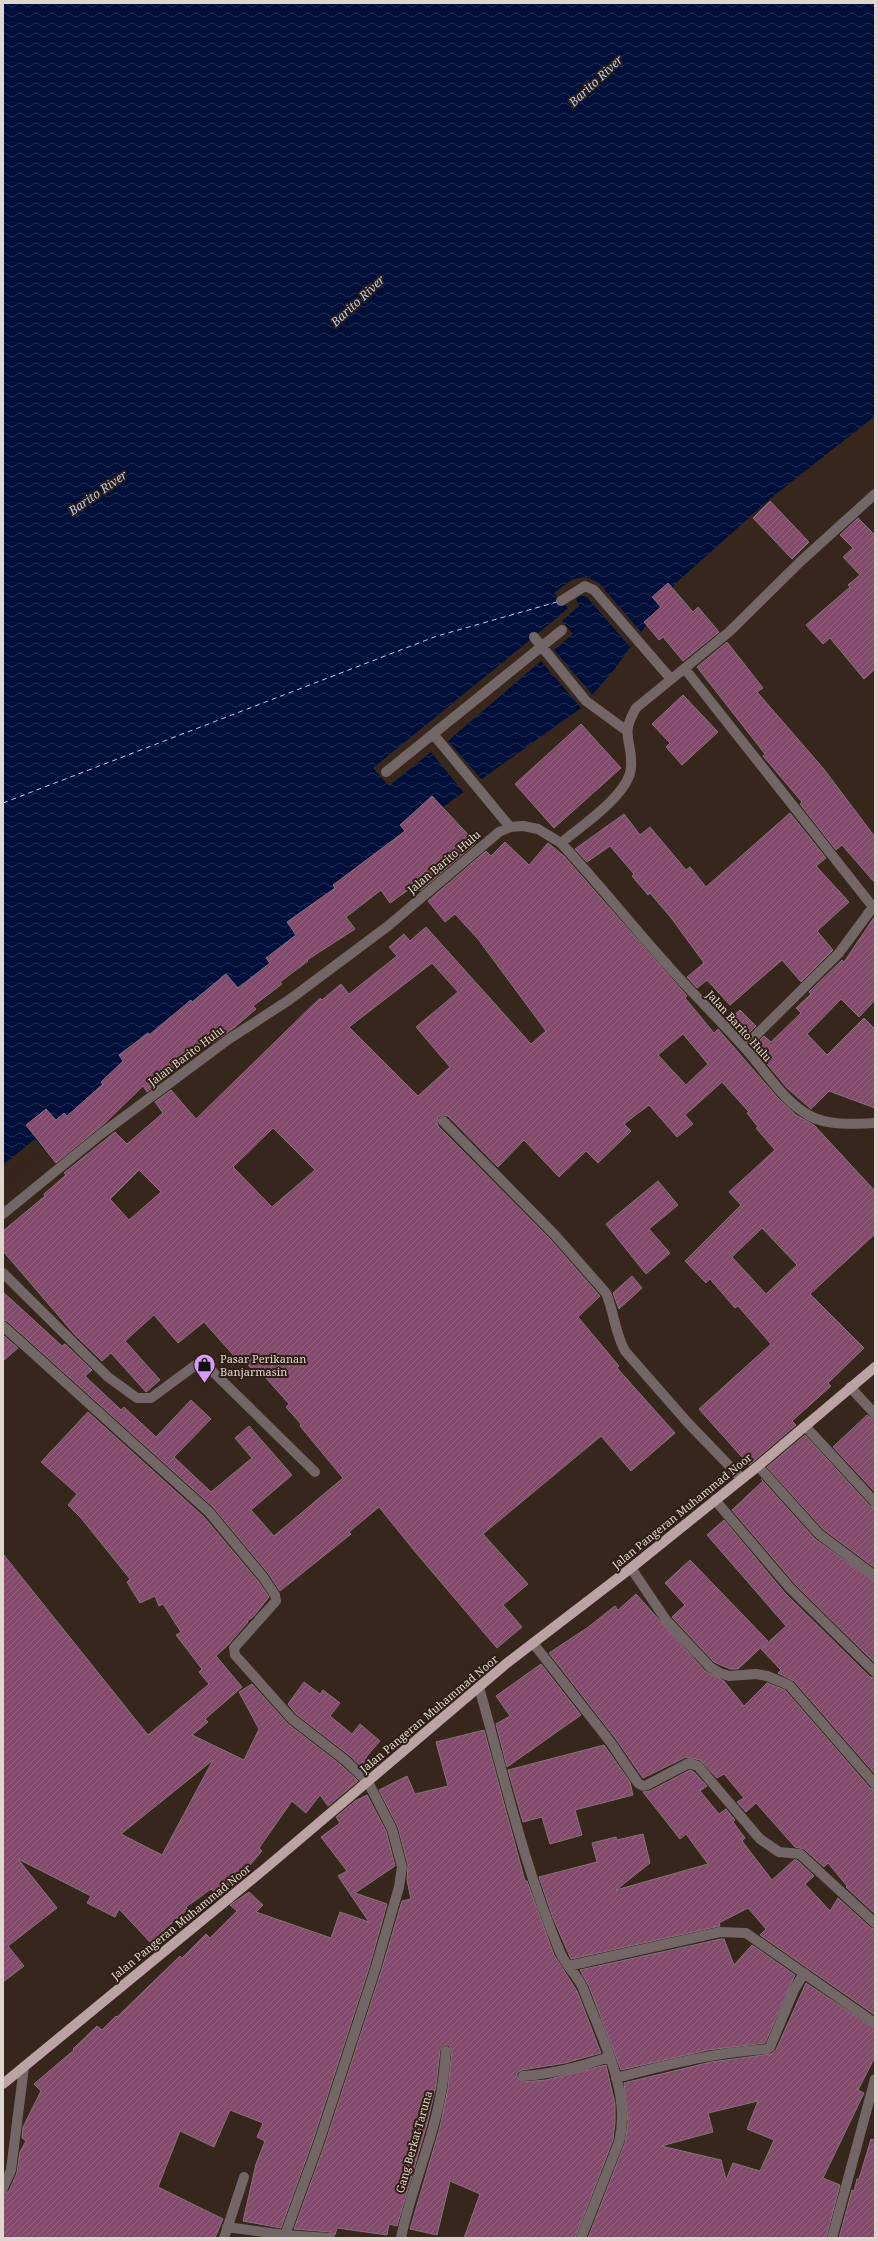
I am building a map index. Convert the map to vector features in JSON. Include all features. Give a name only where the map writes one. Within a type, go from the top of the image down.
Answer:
[{"type":"main road","name":"Jalan Pangeran Muhammad Noor","points":[[3,2084],[368,1782],[532,1643],[631,1568],[742,1479],[875,1367]]},
{"type":"street","points":[[562,843],[618,793],[629,776],[631,759],[626,731],[628,720],[636,708],[729,632],[801,561],[875,494]]},
{"type":"street","points":[[561,601],[585,586],[594,590],[671,679]]},
{"type":"street","points":[[386,772],[434,735],[562,630]]},
{"type":"street","points":[[534,637],[586,701],[626,731]]},
{"type":"street","points":[[685,669],[873,907],[839,953],[744,1047]]},
{"type":"street","points":[[434,735],[510,827]]},
{"type":"street","name":"Jalan Barito Hulu","points":[[3,1214],[102,1134],[229,1039],[289,1000],[388,926],[478,848],[499,832],[510,827],[523,826],[538,829],[562,843],[670,968],[744,1047],[782,1093],[798,1108],[811,1116],[830,1122],[854,1124],[875,1123]]},
{"type":"street","points":[[444,1121],[555,1235],[606,1293],[611,1304],[618,1339],[625,1351],[688,1423],[742,1479]]},
{"type":"street","points":[[3,1273],[108,1377],[137,1398],[151,1398],[198,1364],[208,1367],[315,1472]]},
{"type":"street","points":[[3,1326],[209,1512],[263,1577],[275,1596],[276,1601],[248,1634],[237,1644],[234,1648],[235,1655],[292,1719],[345,1760],[368,1782],[392,1829],[402,1867],[401,1877],[375,1970],[319,2142],[285,2235]]},
{"type":"street","points":[[850,1387],[875,1414]]},
{"type":"street","points":[[805,1426],[875,1502]]},
{"type":"street","points":[[758,1466],[819,1534],[875,1576]]},
{"type":"street","points":[[715,1500],[790,1588],[875,1672]]},
{"type":"street","points":[[631,1568],[666,1620],[710,1667],[729,1676],[756,1674],[767,1676],[790,1685],[875,1784]]},
{"type":"street","points":[[532,1643],[610,1743],[638,1783],[643,1786],[647,1785],[689,1763],[698,1766],[760,1839],[779,1852],[800,1854],[875,1923]]},
{"type":"street","points":[[479,1687],[529,1869],[560,1953],[580,1981],[616,2078],[623,2114],[621,2134],[581,2238]]},
{"type":"street","points":[[568,1966],[720,1932],[746,1933],[875,2023]]},
{"type":"street","points":[[616,2078],[709,2056],[767,2049],[770,2047],[796,1986],[804,1973]]},
{"type":"street","name":"Gang Berkat Taruna","points":[[401,2238],[406,2212],[437,2110],[442,2087],[446,2051]]},
{"type":"street","points":[[523,2076],[548,2074],[574,2069],[609,2057]]},
{"type":"street","points":[[3,2188],[11,2170],[24,2067]]},
{"type":"street","points":[[832,2238],[875,2079]]},
{"type":"street","points":[[224,2238],[244,2177]]},
{"type":"street","points":[[228,2227],[285,2235],[330,2238]]},
{"type":"water","name":"Barito River","points":[[3,3],[875,3],[875,416],[771,498],[676,583],[614,670],[581,708],[415,827],[242,990],[98,1102],[3,1184]]},
{"type":"pier","points":[[586,577],[599,583],[641,632],[630,647],[586,596],[580,596],[576,599],[579,606],[562,621],[573,634],[554,650],[592,694],[581,708],[541,661],[448,741],[482,780],[464,793],[431,752],[389,786],[373,768],[558,617],[568,608],[554,593],[573,579]]},
{"type":"pier","points":[[35,1139],[44,1150],[3,1184],[3,1165]]},
{"type":"building","points":[[770,501],[809,542],[792,559],[753,518]]},
{"type":"building","points":[[858,518],[875,535],[875,669],[864,679],[830,638],[823,644],[806,625],[850,587],[848,585],[860,575],[843,557],[853,548],[840,535]]},
{"type":"building","points":[[668,583],[693,612],[698,607],[719,632],[683,661],[663,637],[659,640],[644,622],[661,607],[652,597]]},
{"type":"building","points":[[727,642],[763,688],[757,692],[823,768],[875,837],[875,883],[842,845],[836,850],[800,804],[802,802],[763,756],[765,754],[697,667]]},
{"type":"building","points":[[683,695],[718,732],[682,765],[666,747],[670,743],[652,724]]},
{"type":"building","points":[[581,724],[621,768],[554,828],[515,784]]},
{"type":"building","points":[[432,796],[476,843],[420,891],[415,885],[390,903],[381,890],[346,917],[355,929],[307,960],[308,961],[280,982],[282,984],[253,1006],[256,1009],[235,1027],[211,1044],[207,1039],[173,1067],[175,1069],[161,1079],[163,1080],[147,1092],[143,1086],[105,1123],[56,1163],[26,1125],[46,1109],[56,1120],[64,1113],[67,1116],[103,1084],[101,1082],[123,1061],[119,1055],[148,1033],[149,1035],[191,1000],[192,1002],[226,974],[238,988],[270,963],[266,958],[296,935],[287,922],[335,888],[333,885],[405,831],[400,825]]},
{"type":"building","points":[[790,813],[826,858],[816,866],[849,902],[817,931],[833,950],[801,982],[782,960],[730,1005],[707,980],[697,988],[687,977],[704,963],[672,919],[650,893],[648,895],[632,876],[634,874],[610,846],[587,862],[575,849],[624,814],[640,835],[650,827],[686,870],[690,867],[706,887]]},
{"type":"building","points":[[505,842],[529,865],[548,843],[564,856],[687,996],[685,998],[714,1033],[718,1029],[777,1097],[796,1115],[814,1125],[875,1191],[875,1234],[810,1294],[864,1348],[828,1383],[831,1386],[792,1421],[796,1425],[749,1465],[699,1409],[771,1344],[738,1306],[735,1308],[710,1279],[706,1283],[685,1261],[741,1205],[729,1192],[775,1150],[756,1128],[758,1127],[747,1113],[749,1112],[722,1082],[685,1115],[693,1124],[677,1137],[649,1105],[624,1124],[631,1131],[598,1163],[586,1151],[559,1177],[524,1140],[498,1167],[448,1116],[442,1115],[438,1117],[438,1126],[550,1239],[600,1296],[578,1317],[619,1366],[617,1368],[675,1433],[631,1471],[601,1436],[483,1534],[528,1584],[503,1605],[522,1627],[497,1648],[379,1507],[349,1532],[351,1534],[280,1591],[268,1573],[213,1507],[7,1321],[3,1320],[3,1292],[62,1346],[65,1344],[92,1370],[85,1376],[121,1410],[124,1407],[156,1437],[191,1400],[211,1419],[174,1457],[211,1492],[252,1458],[235,1438],[249,1426],[292,1475],[251,1510],[274,1536],[343,1478],[286,1407],[289,1404],[259,1370],[256,1373],[239,1356],[236,1358],[204,1322],[178,1343],[154,1315],[125,1341],[160,1380],[146,1392],[111,1353],[102,1361],[75,1335],[3,1251],[3,1231],[45,1196],[44,1194],[66,1175],[64,1173],[115,1132],[127,1144],[163,1113],[155,1102],[171,1090],[196,1119],[320,998],[322,1000],[341,984],[349,994],[397,956],[389,947],[404,934],[410,941],[426,927],[531,1044],[546,1031],[478,939],[455,914],[445,922],[428,901],[486,851],[491,856]],"holes":[[[432,963],[458,992],[416,1027],[450,1067],[418,1096],[349,1027]],[[683,1034],[708,1064],[686,1085],[658,1055]],[[273,1128],[315,1170],[272,1207],[233,1167]],[[139,1170],[161,1192],[129,1220],[110,1199]],[[762,1228],[797,1265],[766,1294],[732,1257]]]},
{"type":"building","points":[[875,916],[875,1000],[859,1017],[841,999],[807,1034],[827,1055],[864,1018],[875,1029],[875,1108],[829,1091],[811,1109],[787,1088],[753,1047],[764,1036],[771,1042],[801,1013],[796,1008],[811,994],[809,992],[842,960],[844,962]]},
{"type":"building","points":[[740,1010],[756,1026],[744,1038],[728,1020]]},
{"type":"building","points":[[658,1181],[678,1205],[649,1229],[670,1253],[646,1274],[606,1224]]},
{"type":"building","points":[[632,1276],[642,1288],[619,1309],[613,1293]]},
{"type":"building","points":[[3,1335],[18,1348],[3,1361]]},
{"type":"building","points":[[88,1412],[204,1517],[258,1581],[269,1597],[228,1645],[216,1656],[242,1687],[205,1719],[208,1722],[192,1735],[244,1760],[259,1729],[239,1692],[252,1684],[288,1724],[341,1765],[358,1781],[328,1806],[320,1795],[306,1813],[292,1801],[259,1848],[262,1851],[237,1880],[239,1882],[220,1897],[211,1889],[186,1907],[188,1909],[150,1942],[119,1909],[115,1917],[87,1903],[91,1896],[18,1859],[57,1908],[8,1946],[24,1966],[3,1982],[3,1554],[148,1735],[209,1684],[199,1672],[202,1669],[176,1635],[181,1632],[163,1604],[159,1606],[155,1596],[140,1603],[127,1582],[130,1579],[81,1518],[68,1505],[77,1494],[41,1462]],"holes":[[[213,1760],[162,1855],[121,1834]]]},
{"type":"building","points":[[867,1415],[875,1421],[875,1492],[833,1447]]},
{"type":"building","points":[[805,1435],[870,1506],[875,1508],[875,1568],[823,1529],[767,1467]]},
{"type":"building","points":[[763,1481],[815,1539],[875,1582],[875,1663],[795,1584],[732,1510]]},
{"type":"building","points":[[724,1520],[785,1593],[870,1677],[875,1678],[875,1774],[794,1681],[778,1673],[781,1670],[761,1649],[786,1626],[707,1535]]},
{"type":"building","points":[[690,1560],[768,1641],[738,1669],[730,1669],[714,1662],[672,1617],[685,1605],[665,1583]]},
{"type":"building","points":[[636,1594],[705,1671],[724,1681],[744,1706],[767,1683],[785,1690],[870,1788],[875,1790],[875,1914],[846,1887],[847,1886],[828,1863],[824,1867],[804,1849],[795,1847],[756,1803],[746,1812],[737,1802],[744,1798],[724,1774],[717,1778],[700,1760],[686,1757],[643,1778],[616,1739],[549,1653],[587,1628],[615,1606],[618,1610]]},
{"type":"building","points":[[541,1664],[581,1715],[507,1767],[496,1724],[510,1716],[496,1696]]},
{"type":"building","points":[[304,1682],[320,1694],[323,1690],[340,1703],[330,1716],[352,1734],[360,1724],[380,1741],[366,1757],[373,1764],[367,1772],[349,1755],[296,1714],[288,1704]]},
{"type":"building","points":[[484,1730],[525,1881],[527,1881],[554,1955],[577,1991],[601,2053],[565,2063],[522,2070],[517,2073],[517,2077],[523,2082],[546,2080],[606,2065],[615,2104],[613,2140],[575,2238],[464,2238],[480,2194],[450,2181],[437,2235],[410,2229],[440,2127],[448,2088],[452,2051],[449,2045],[444,2045],[440,2050],[436,2086],[427,2124],[397,2226],[389,2224],[387,2235],[337,2228],[335,2235],[330,2232],[294,2229],[325,2144],[381,1972],[402,1901],[411,1899],[407,1880],[408,1865],[398,1827],[379,1790],[407,1776],[415,1794],[448,1786],[436,1742]]},
{"type":"building","points":[[604,1745],[630,1782],[633,1795],[575,1810],[582,1835],[550,1844],[542,1817],[523,1822],[508,1770]]},
{"type":"building","points":[[690,1770],[694,1772],[707,1786],[700,1791],[719,1814],[726,1809],[735,1820],[733,1822],[745,1838],[742,1841],[772,1880],[794,1860],[797,1860],[814,1876],[805,1884],[830,1911],[838,1898],[871,1928],[875,1929],[875,2015],[760,1935],[766,1929],[748,1908],[719,1923],[720,1926],[571,1959],[553,1918],[539,1877],[597,1862],[592,1843],[616,1837],[617,1840],[643,1834],[650,1863],[616,1890],[708,1864],[686,1834],[680,1839],[643,1792],[650,1791]]},
{"type":"building","points":[[367,1795],[386,1831],[395,1866],[355,1893],[387,1904],[369,1968],[313,2140],[281,2228],[243,2221],[256,2164],[265,2141],[257,2137],[263,2123],[230,2110],[214,2147],[180,2131],[158,2187],[223,2219],[215,2238],[3,2238],[3,2194],[9,2191],[17,2173],[20,2152],[26,2141],[22,2138],[23,2127],[41,2091],[34,2084],[74,2050],[73,2049],[97,2026],[102,2030],[116,2016],[117,2017],[180,1956],[182,1958],[206,1934],[210,1938],[237,1911],[230,1905],[249,1892],[263,1905],[256,1912],[331,1938],[340,1912],[369,1922],[338,1876],[347,1871],[321,1837],[340,1823],[336,1817],[355,1801]]},
{"type":"building","points":[[724,1939],[734,1965],[752,1945],[795,1975],[765,2043],[708,2050],[621,2070],[589,1986],[580,1970]]},
{"type":"building","points":[[806,1983],[875,2029],[875,2057],[858,2090],[864,2093],[823,2178],[840,2185],[826,2238],[588,2238],[625,2143],[628,2122],[624,2083],[711,2062],[771,2054],[776,2050]],"holes":[[[758,2101],[747,2129],[774,2140],[760,2171],[733,2163],[726,2180],[721,2160],[661,2146],[713,2132],[708,2113]]]},
{"type":"building","points":[[871,2139],[875,2140],[875,2238],[839,2238],[852,2190],[854,2191],[857,2179],[859,2179]]},
{"type":"ferry route","points":[[3,803],[437,636],[557,602]]},
{"type":"place","name":"Pasar Perikanan Banjarmasin","points":[[205,1384]]}]
